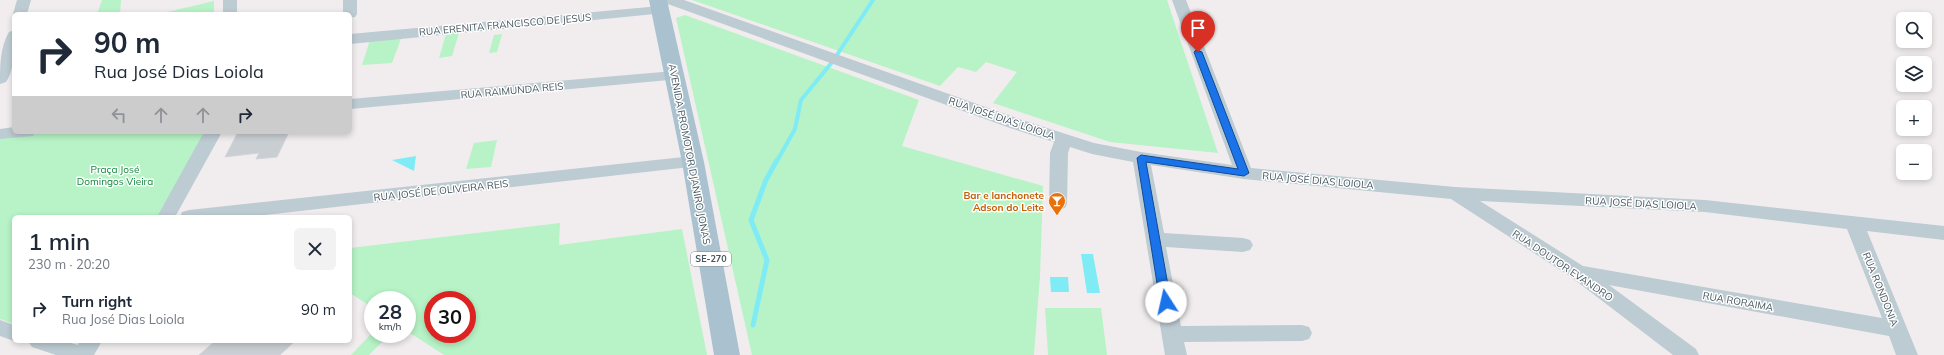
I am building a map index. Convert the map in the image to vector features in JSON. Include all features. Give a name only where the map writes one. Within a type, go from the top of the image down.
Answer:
[{"type":"main road","name":"AVENIDA PROMOTOR DJANIRO JONAS","points":[[662,3],[674,76],[693,162],[727,355]]},
{"type":"street","points":[[21,12],[24,0]]},
{"type":"street","points":[[230,0],[230,12]]},
{"type":"street","points":[[350,0],[350,12]]},
{"type":"street","points":[[1179,0],[1244,173]]},
{"type":"street","name":"RUA JOSÉ DIAS LOIOLA","points":[[662,3],[819,54],[1064,139],[1092,148],[1141,158],[1244,173],[1455,192],[1705,206],[1944,233]]},
{"type":"street","name":"RUA ERENITA FRANCISCO DE JESUS","points":[[352,39],[662,3]]},
{"type":"street","points":[[6,71],[9,43]]},
{"type":"street","name":"RUA RAIMUNDA REIS","points":[[352,104],[674,76]]},
{"type":"street","points":[[0,134],[12,133]]},
{"type":"street","points":[[167,215],[212,134]]},
{"type":"street","points":[[1058,204],[1059,153],[1064,139]]},
{"type":"street","points":[[1141,158],[1154,239],[1176,355]]},
{"type":"street","name":"RUA JOSÉ DE OLIVEIRA REIS","points":[[207,215],[693,162]]},
{"type":"street","name":"RUA DOUTOR EVANDRO","points":[[1455,192],[1578,272],[1688,355]]},
{"type":"street","name":"RUA RONDONIA","points":[[1855,224],[1898,329],[1907,355]]},
{"type":"street","points":[[1154,239],[1243,246]]},
{"type":"street","name":"RUA RORAIMA","points":[[1578,272],[1898,329]]},
{"type":"street","points":[[0,328],[12,332]]},
{"type":"street","points":[[1171,334],[1302,333]]},
{"type":"street","points":[[45,343],[82,355],[90,343]]},
{"type":"green space","points":[[102,0],[121,0],[120,12],[98,12]]},
{"type":"green space","points":[[692,0],[1167,0],[1218,153],[1110,142],[993,103],[1017,72],[986,62],[976,72],[958,67],[940,86]]},
{"type":"green space","points":[[214,1],[214,12],[167,12]]},
{"type":"green space","points":[[685,15],[919,100],[902,146],[1043,186],[1040,276],[1034,355],[752,355],[676,18]]},
{"type":"green space","points":[[459,33],[452,56],[439,58],[446,34]]},
{"type":"green space","points":[[502,34],[497,52],[489,53],[494,35]]},
{"type":"green space","points":[[402,36],[392,63],[362,65],[370,40]]},
{"type":"green space","name":"Praça José Domingos Vieira","points":[[37,134],[207,134],[160,215],[12,215],[12,323],[0,319],[0,137]]},
{"type":"green space","points":[[497,140],[491,167],[466,169],[474,143]]},
{"type":"green space","points":[[560,223],[559,245],[682,229],[707,355],[444,355],[426,343],[476,343],[476,291],[424,291],[424,342],[416,337],[416,291],[364,291],[364,302],[352,294],[352,248]]},
{"type":"green space","points":[[1045,308],[1101,308],[1107,355],[1048,355]]},
{"type":"green space","points":[[364,341],[364,343],[381,343],[369,355],[351,355]]},
{"type":"water","points":[[416,156],[414,171],[392,160]]},
{"type":"water","points":[[1081,254],[1093,254],[1100,293],[1087,293]]},
{"type":"water","points":[[1050,277],[1068,277],[1069,292],[1051,292]]},
{"type":"building","points":[[237,134],[288,134],[277,157],[256,159],[259,153],[225,157]]},
{"type":"building","points":[[213,343],[293,343],[280,355],[199,355]]},
{"type":"waterway","points":[[777,161],[795,129],[801,100],[833,61],[873,0]]},
{"type":"waterway","points":[[753,325],[767,260],[751,220],[766,180],[777,160]]},
{"type":"place","name":"Bar e lanchonete Adson do Leite","points":[[1057,216]]},
{"type":"route","points":[[1166,302],[1141,158],[1244,173],[1198,52]]}]
